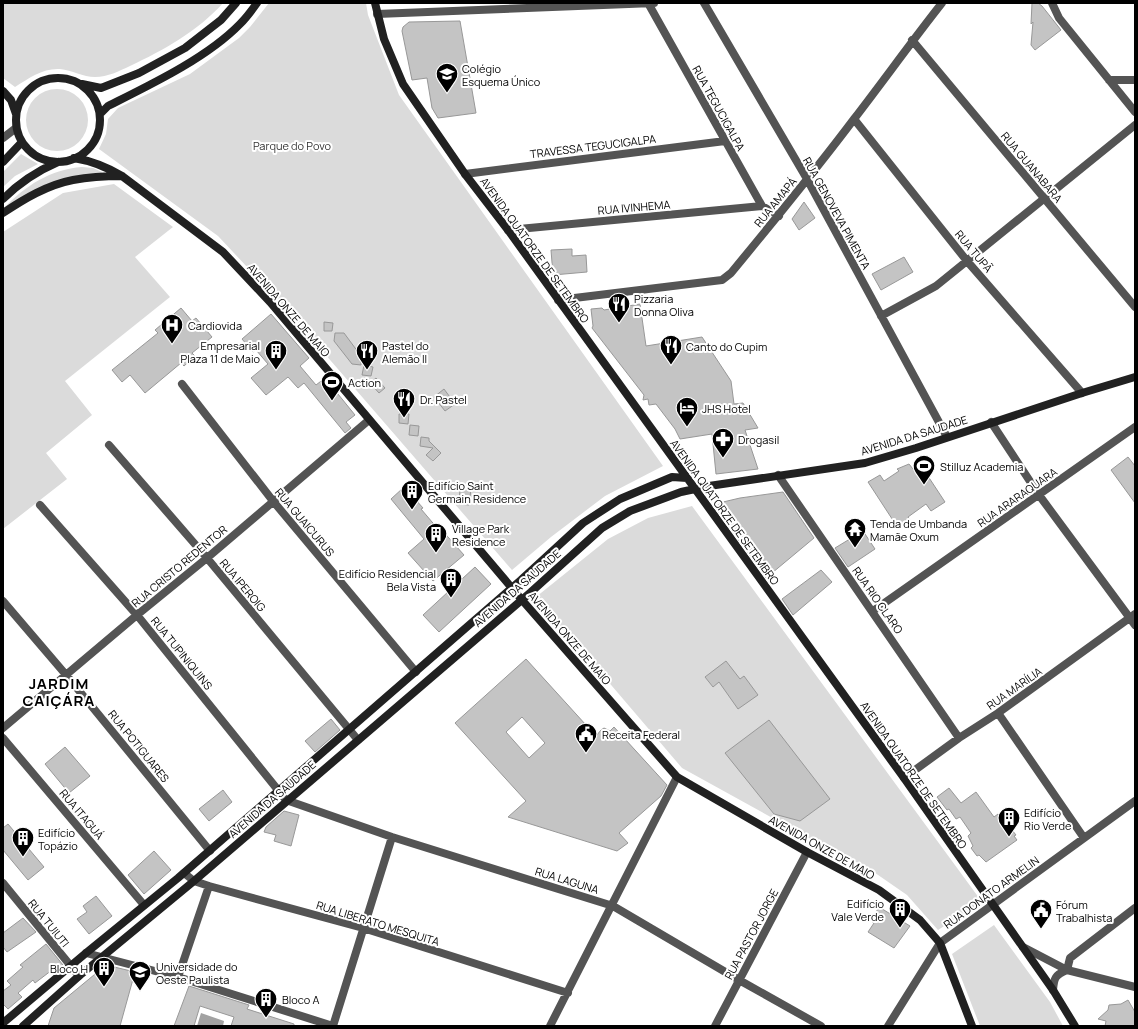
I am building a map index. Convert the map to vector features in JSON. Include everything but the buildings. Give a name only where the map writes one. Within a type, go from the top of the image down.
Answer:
[{"type":"street","points":[[79,84],[101,88],[139,74],[185,48],[221,20],[236,3]]},
{"type":"street","points":[[100,114],[108,106],[210,49],[240,24],[258,3]]},
{"type":"street","name":"AVENIDA QUATORZE DE SETEMBRO","points":[[375,3],[384,39],[403,84],[464,174],[508,230],[904,778],[1053,990],[1075,1026]]},
{"type":"street","name":"RUA TEGUCIGALPA","points":[[648,3],[762,206],[779,216]]},
{"type":"street","points":[[377,14],[654,3]]},
{"type":"street","name":"RUA GENOVEVA PIMENTA","points":[[704,3],[807,179],[947,437]]},
{"type":"street","name":"RUA AMAPÁ","points":[[558,300],[722,280],[731,272],[779,216],[854,119],[912,40],[942,3]]},
{"type":"street","points":[[1052,3],[1059,18],[1135,112]]},
{"type":"street","name":"RUA GUANABARA","points":[[912,40],[1135,307]]},
{"type":"street","points":[[3,199],[12,190],[39,171],[58,162],[74,158],[84,152],[92,144],[98,131],[100,114],[96,102],[88,90],[65,78],[48,79],[35,84],[27,91],[19,103],[16,114],[16,128],[22,142],[34,155],[58,162]]},
{"type":"street","points":[[1110,80],[1135,80]]},
{"type":"street","points":[[3,91],[11,100],[16,114]]},
{"type":"street","name":"RUA TUPÃ","points":[[854,119],[967,261],[1082,393]]},
{"type":"street","points":[[881,316],[936,286],[1135,125]]},
{"type":"street","points":[[3,138],[16,128]]},
{"type":"street","name":"TRAVESSA TEGUCIGALPA","points":[[464,174],[725,141]]},
{"type":"street","points":[[3,162],[22,142]]},
{"type":"street","name":"AVENIDA ONZE DE MAIO","points":[[74,158],[91,161],[122,176],[223,252],[270,302],[522,600],[677,778],[807,852],[879,890],[920,920],[940,943],[972,1026]]},
{"type":"street","points":[[3,213],[33,195],[71,180],[122,176]]},
{"type":"street","name":"RUA IVINHEMA","points":[[508,230],[762,206]]},
{"type":"street","name":"AVENIDA DA SAUDADE","points":[[23,1026],[101,957],[194,881],[286,800],[522,600],[602,528],[630,511],[681,492],[695,489],[778,475],[865,463],[1135,377]]},
{"type":"street","name":"RUA GUAICURUS","points":[[182,384],[273,501],[416,672]]},
{"type":"street","name":"RUA CRISTO REDENTOR","points":[[3,728],[67,676],[137,615],[207,558],[369,420]]},
{"type":"street","points":[[991,422],[1039,495],[1132,616],[1135,625]]},
{"type":"street","name":"RUA ARARAQUARA","points":[[873,612],[1135,427]]},
{"type":"street","name":"RUA IPEROIG","points":[[109,445],[207,558],[358,740]]},
{"type":"street","name":"RUA RIO CLARO","points":[[778,475],[959,738]]},
{"type":"street","name":"AVENIDA DA SAUDADE","points":[[4,1020],[210,851],[278,790],[512,588],[583,523],[620,499],[672,477],[687,478]]},
{"type":"street","name":"RUA TUPINIQUINS","points":[[40,505],[137,615],[286,800]]},
{"type":"street","name":"RUA POTIGUARES","points":[[3,601],[67,676],[210,851]]},
{"type":"street","name":"RUA MARÍLIA","points":[[904,778],[959,738],[998,713],[1132,616]]},
{"type":"street","points":[[998,713],[1084,838]]},
{"type":"street","name":"RUA ITAGUÁ","points":[[3,738],[144,905]]},
{"type":"street","points":[[550,1026],[677,778]]},
{"type":"street","name":"RUA LAGUNA","points":[[286,800],[392,837],[612,906],[821,1026]]},
{"type":"street","name":"RUA DONATO ARMELIN","points":[[888,1026],[940,943],[1135,802]]},
{"type":"street","points":[[86,953],[178,977],[333,1026],[392,837]]},
{"type":"street","name":"RUA PASTOR JORGE","points":[[715,1026],[807,852]]},
{"type":"street","name":"RUA LIBERATO MESQUITA","points":[[184,873],[194,881],[209,886],[363,928],[568,993]]},
{"type":"street","name":"RUA TUIUTI","points":[[3,883],[79,976]]},
{"type":"street","points":[[178,977],[209,886]]},
{"type":"street","points":[[1067,970],[1070,958],[1135,908]]},
{"type":"street","points":[[1023,947],[1067,970],[1135,987]]},
{"type":"street","points":[[1053,990],[1056,977],[1060,973],[1067,970]]},
{"type":"green space","points":[[3,3],[223,3],[203,22],[180,39],[118,72],[95,77],[54,69],[36,74],[15,87],[3,78]]},
{"type":"green space","name":"Parque do Povo","points":[[269,3],[366,3],[368,15],[399,95],[663,466],[605,496],[551,537],[512,570],[279,301],[218,236],[99,149],[106,134],[108,119],[118,108],[190,74],[239,38]]},
{"type":"green space","points":[[51,89],[63,89],[79,98],[86,108],[88,120],[86,132],[79,142],[63,151],[51,151],[40,146],[31,137],[26,126],[26,114],[31,103],[40,94]]},
{"type":"green space","points":[[21,154],[38,164],[15,176],[3,187],[3,172]]},
{"type":"green space","points":[[82,167],[93,168],[102,172],[99,176],[85,176],[4,208],[12,200],[39,180],[60,171]]},
{"type":"green space","points":[[114,184],[173,227],[135,257],[170,297],[65,381],[92,415],[46,453],[67,479],[3,529],[3,232],[63,193]]},
{"type":"green space","points":[[692,506],[982,902],[938,930],[907,895],[868,868],[814,841],[682,768],[536,597],[608,539],[648,518]]},
{"type":"green space","points":[[994,925],[1050,1002],[1063,1026],[980,1026],[952,954]]},
{"type":"shaded area","points":[[201,1013],[224,1021],[223,1026],[197,1026]]},
{"type":"place","name":"Colégio Esquema Único","points":[[447,94]]},
{"type":"place","name":"Pizzaria Donna Oliva","points":[[619,324]]},
{"type":"place","name":"Cardiovida","points":[[172,344]]},
{"type":"place","name":"Canto do Cupim","points":[[671,366]]},
{"type":"place","name":"Empresarial Plaza 11 de Maio","points":[[276,370]]},
{"type":"place","name":"Pastel do Alemão II","points":[[367,370]]},
{"type":"place","name":"Action","points":[[332,402]]},
{"type":"place","name":"Dr. Pastel","points":[[404,418]]},
{"type":"place","name":"JHS Hotel","points":[[687,428]]},
{"type":"place","name":"Drogasil","points":[[723,458]]},
{"type":"place","name":"Stilluz Academia","points":[[924,486]]},
{"type":"place","name":"Edifício Saint Germain Residence","points":[[412,510]]},
{"type":"place","name":"Tenda de Umbanda Mamãe Oxum","points":[[855,548]]},
{"type":"place","name":"Village Park Residence","points":[[436,554]]},
{"type":"place","name":"Edifício Residencial Bela Vista","points":[[451,598]]},
{"type":"place","name":"Receita Federal","points":[[586,754]]},
{"type":"place","name":"Edifício Rio Verde","points":[[1009,838]]},
{"type":"place","name":"Edifício Topázio","points":[[23,858]]},
{"type":"place","name":"Edifício Vale Verde","points":[[900,928]]},
{"type":"place","name":"Fórum Trabalhista","points":[[1041,930]]},
{"type":"place","name":"Bloco H","points":[[104,988]]},
{"type":"place","name":"Universidade do Oeste Paulista","points":[[140,992]]},
{"type":"place","name":"Bloco A","points":[[266,1018]]},
{"type":"district","name":"JARDIM CAIÇÁRA","points":[[59,692]]}]
